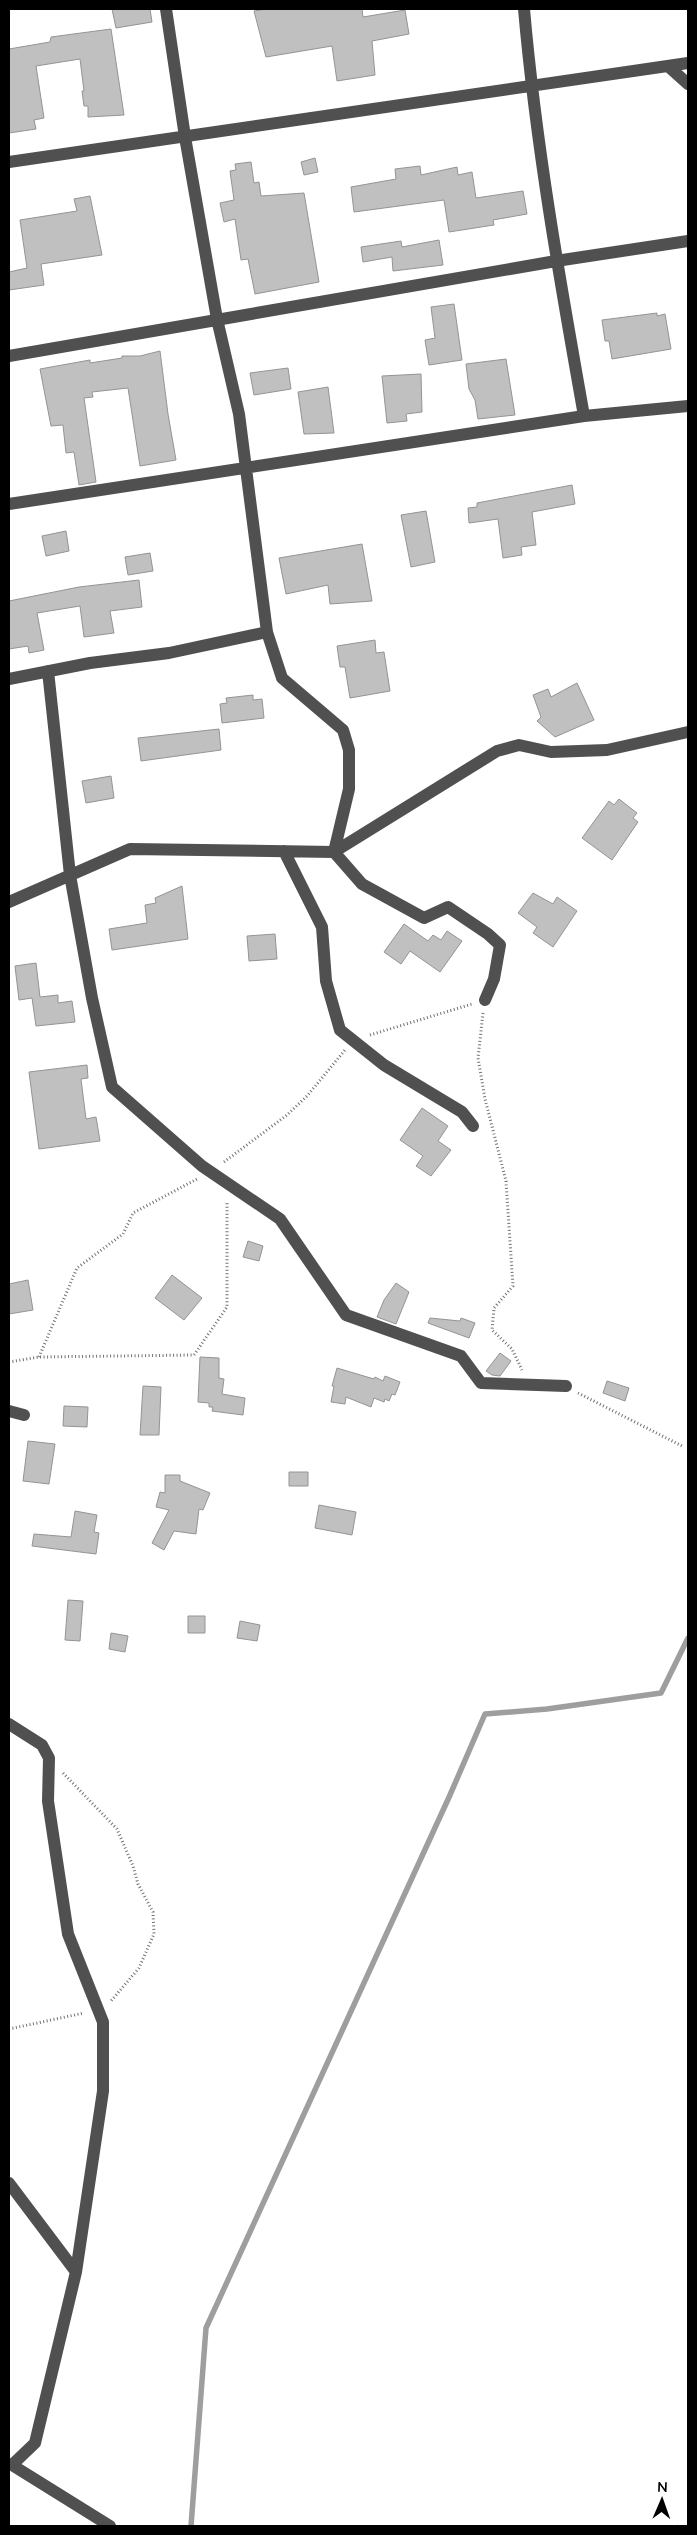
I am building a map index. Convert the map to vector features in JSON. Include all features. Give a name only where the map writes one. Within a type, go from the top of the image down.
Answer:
[{"type":"street","points":[[166,9],[184,138],[217,319],[239,414],[267,632],[282,678],[344,730],[349,750],[349,789],[334,852]]},
{"type":"street","points":[[524,9],[530,85],[556,260],[584,416]]},
{"type":"street","points":[[9,162],[688,63]]},
{"type":"street","points":[[668,66],[688,84]]},
{"type":"street","points":[[9,356],[556,260],[688,242]]},
{"type":"street","points":[[9,504],[246,466],[584,416],[688,406]]},
{"type":"street","points":[[9,679],[90,663],[169,653],[267,632]]},
{"type":"street","points":[[48,672],[70,875],[92,998],[112,1087],[211,1172],[280,1219],[346,1315],[461,1356],[481,1383],[566,1386]]},
{"type":"street","points":[[9,902],[130,849],[334,852],[497,751],[519,745],[551,752],[607,750],[688,732]]},
{"type":"street","points":[[284,851],[322,927],[326,981],[340,1030],[384,1065],[462,1112],[473,1126]]},
{"type":"street","points":[[334,852],[362,884],[397,905],[424,918],[448,906],[488,934],[500,945],[494,979],[485,1000]]},
{"type":"street","points":[[9,1411],[24,1415]]},
{"type":"street","points":[[9,1724],[42,1745],[49,1758],[48,1801],[68,1934],[103,2022],[103,2091],[76,2272],[35,2443],[11,2465],[110,2526]]},
{"type":"street","points":[[9,2183],[76,2272]]},
{"type":"path","points":[[39,1356],[77,1268],[123,1234],[133,1213],[211,1172],[287,1115],[307,1096],[353,1040],[485,1000],[478,1058],[485,1099],[506,1181],[512,1286],[494,1308],[492,1330],[512,1349],[524,1373]]},
{"type":"path","points":[[9,1362],[39,1356],[194,1355],[227,1307],[228,1203],[222,1180]]},
{"type":"path","points":[[566,1386],[616,1414],[684,1447]]},
{"type":"path","points":[[9,2029],[78,2013],[99,2012],[119,1994],[139,1968],[154,1934],[153,1912],[138,1884],[133,1866],[117,1829],[49,1758]]},
{"type":"building","points":[[112,9],[150,9],[152,22],[116,28]]},
{"type":"building","points":[[266,9],[362,9],[363,17],[405,10],[409,34],[372,41],[375,75],[337,81],[332,46],[266,57],[254,11]]},
{"type":"building","points":[[111,29],[124,115],[88,117],[88,106],[84,106],[80,59],[36,66],[44,118],[34,120],[36,129],[9,133],[9,49],[50,42],[51,37]]},
{"type":"building","points":[[315,158],[318,172],[304,175],[301,162]]},
{"type":"building","points":[[251,162],[254,183],[259,182],[261,196],[304,193],[319,282],[255,294],[248,259],[241,260],[235,219],[224,222],[220,203],[234,200],[230,171],[236,170],[235,164]]},
{"type":"building","points":[[420,166],[421,175],[457,167],[458,175],[472,172],[476,198],[523,191],[527,214],[493,220],[494,225],[449,232],[444,200],[354,212],[351,187],[396,179],[395,169]]},
{"type":"building","points":[[90,196],[102,255],[41,264],[44,285],[9,290],[9,272],[27,268],[20,220],[77,211],[74,199]]},
{"type":"building","points":[[439,240],[443,265],[393,271],[392,257],[363,262],[361,247],[401,241],[402,247]]},
{"type":"building","points":[[454,304],[462,360],[429,365],[425,340],[435,338],[431,307]]},
{"type":"building","points":[[657,313],[657,316],[665,314],[671,349],[612,359],[609,341],[605,341],[602,320]]},
{"type":"building","points":[[160,351],[176,460],[140,466],[128,388],[92,392],[93,397],[84,398],[96,482],[79,485],[74,452],[66,453],[63,425],[51,426],[40,369],[90,360],[90,363],[122,358],[122,356],[140,356]]},
{"type":"building","points":[[506,359],[515,415],[478,419],[475,400],[469,389],[466,364]]},
{"type":"building","points":[[288,368],[291,389],[254,395],[250,373]]},
{"type":"building","points":[[421,374],[422,412],[406,414],[407,421],[387,423],[382,376]]},
{"type":"building","points":[[328,387],[334,433],[304,434],[298,392]]},
{"type":"building","points":[[572,485],[575,504],[532,512],[536,545],[521,547],[522,555],[503,558],[498,519],[469,523],[468,508],[477,507],[477,503]]},
{"type":"building","points":[[426,511],[435,562],[411,567],[401,515]]},
{"type":"building","points":[[66,531],[69,551],[46,556],[42,536]]},
{"type":"building","points":[[362,544],[372,601],[330,604],[328,585],[286,594],[279,558]]},
{"type":"building","points":[[150,553],[153,571],[128,575],[125,557]]},
{"type":"building","points":[[139,580],[142,607],[110,611],[114,633],[84,637],[80,606],[37,613],[44,650],[29,653],[28,646],[9,649],[9,601],[79,587]]},
{"type":"building","points":[[375,640],[376,653],[384,652],[390,691],[350,698],[345,667],[340,667],[337,646]]},
{"type":"building","points":[[577,683],[594,720],[555,737],[537,721],[541,717],[533,695],[548,689],[551,697]]},
{"type":"building","points":[[253,695],[253,700],[262,699],[264,718],[222,723],[220,704],[227,703],[226,698]]},
{"type":"building","points":[[219,729],[221,750],[141,761],[138,738]]},
{"type":"building","points":[[111,776],[114,798],[86,803],[82,781]]},
{"type":"building","points":[[619,799],[637,813],[633,818],[638,822],[612,860],[582,838],[609,801],[614,805]]},
{"type":"building","points":[[182,886],[188,939],[112,950],[109,929],[147,923],[145,905],[156,903],[155,898]]},
{"type":"building","points":[[533,893],[553,904],[557,897],[577,911],[553,947],[533,933],[537,927],[518,913]]},
{"type":"building","points":[[404,924],[428,941],[433,935],[441,940],[447,931],[462,941],[440,972],[410,951],[401,964],[384,952]]},
{"type":"building","points":[[275,934],[277,959],[249,961],[247,936]]},
{"type":"building","points":[[36,963],[40,997],[58,995],[58,1003],[72,1001],[75,1022],[36,1026],[32,998],[19,1000],[15,966]]},
{"type":"building","points":[[87,1065],[88,1078],[81,1079],[86,1119],[96,1117],[100,1141],[39,1149],[29,1072]]},
{"type":"building","points":[[422,1108],[448,1126],[438,1141],[451,1150],[431,1176],[416,1166],[423,1156],[400,1140]]},
{"type":"building","points":[[248,1241],[263,1246],[259,1261],[243,1257]]},
{"type":"building","points":[[172,1275],[202,1298],[184,1320],[155,1298]]},
{"type":"building","points":[[28,1280],[33,1310],[9,1314],[9,1284]]},
{"type":"building","points":[[396,1283],[409,1292],[396,1324],[377,1317],[384,1300]]},
{"type":"building","points":[[430,1318],[460,1321],[461,1318],[475,1323],[469,1338],[428,1323]]},
{"type":"building","points":[[500,1353],[511,1361],[500,1376],[492,1375],[486,1371]]},
{"type":"building","points":[[200,1357],[219,1358],[219,1378],[224,1379],[222,1394],[245,1398],[243,1415],[212,1411],[213,1407],[209,1407],[209,1403],[198,1402]]},
{"type":"building","points":[[337,1368],[374,1379],[375,1377],[383,1381],[385,1376],[400,1382],[395,1395],[392,1394],[389,1401],[385,1399],[384,1402],[374,1398],[371,1407],[346,1397],[345,1404],[331,1402],[334,1386],[332,1386]]},
{"type":"building","points":[[607,1381],[629,1388],[625,1401],[603,1393]]},
{"type":"building","points":[[143,1386],[161,1387],[159,1435],[140,1435]]},
{"type":"building","points":[[64,1406],[88,1407],[87,1427],[63,1426]]},
{"type":"building","points":[[28,1441],[55,1444],[49,1484],[23,1481]]},
{"type":"building","points":[[289,1472],[308,1472],[308,1486],[289,1486]]},
{"type":"building","points":[[165,1475],[180,1475],[180,1481],[210,1493],[203,1510],[199,1509],[196,1534],[174,1531],[164,1550],[152,1543],[169,1510],[156,1507],[160,1492],[165,1493]]},
{"type":"building","points":[[319,1505],[356,1512],[352,1535],[315,1528]]},
{"type":"building","points":[[75,1511],[97,1515],[94,1532],[99,1533],[96,1554],[32,1546],[34,1534],[71,1537]]},
{"type":"building","points":[[68,1600],[83,1601],[80,1641],[65,1640]]},
{"type":"building","points":[[188,1616],[205,1616],[205,1633],[188,1633]]},
{"type":"building","points":[[240,1621],[260,1625],[257,1641],[237,1638]]},
{"type":"building","points":[[111,1633],[128,1636],[125,1652],[109,1649]]},
{"type":"waterway","points":[[191,2526],[206,2328],[450,1795],[485,1714],[547,1709],[661,1693],[688,1638]]}]
